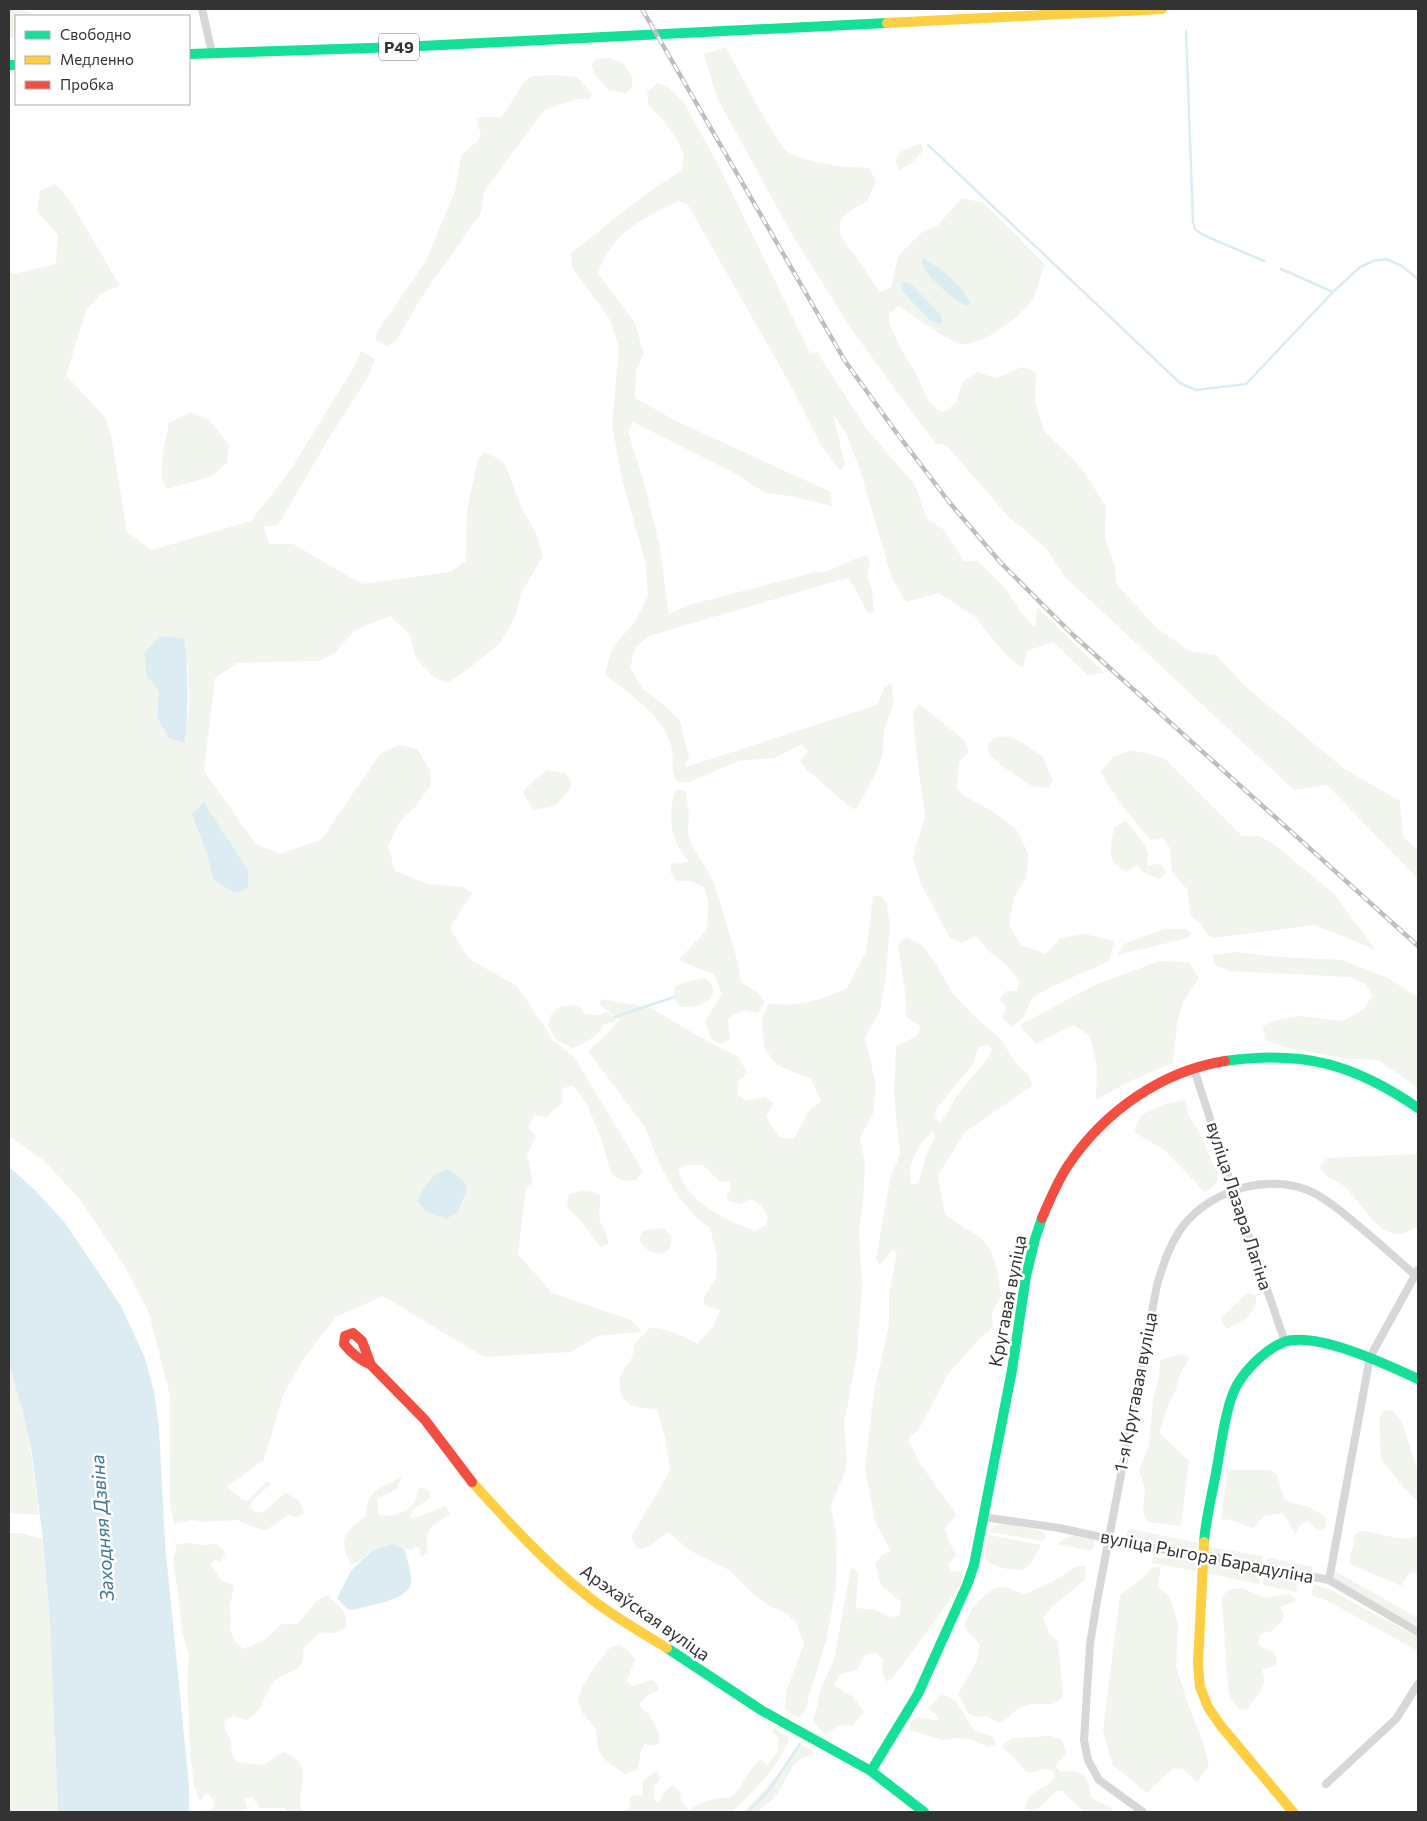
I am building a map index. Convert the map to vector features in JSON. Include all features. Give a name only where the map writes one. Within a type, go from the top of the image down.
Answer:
[{"type":"main road","name":"Р49","points":[[190,54],[401,47],[1162,9]]},
{"type":"main road","name":"Кругавая вуліца","points":[[871,1771],[914,1702],[974,1566],[1011,1373],[1025,1282],[1040,1222],[1056,1186],[1083,1143],[1100,1126],[1137,1096],[1181,1073],[1239,1058],[1306,1059],[1339,1065],[1376,1080],[1418,1108]]},
{"type":"main road","points":[[1293,1812],[1221,1726],[1208,1707],[1200,1687],[1198,1664],[1204,1539],[1226,1418],[1236,1386],[1251,1367],[1266,1353],[1285,1342],[1318,1342],[1370,1357],[1418,1379]]},
{"type":"main road","name":"Арэхаўская вуліца","points":[[372,1365],[424,1420],[466,1475],[512,1527],[551,1565],[591,1599],[770,1715],[871,1771],[924,1812]]},
{"type":"street","points":[[202,9],[212,53]]},
{"type":"street","name":"вуліца Лазара Лагіна","points":[[1194,1069],[1285,1342]]},
{"type":"street","name":"1-я Кругавая вуліца","points":[[1143,1812],[1099,1780],[1088,1760],[1084,1740],[1090,1644],[1108,1539],[1155,1295],[1162,1269],[1172,1244],[1183,1225],[1208,1203],[1233,1190],[1252,1185],[1273,1184],[1297,1187],[1313,1193],[1341,1211],[1417,1272]]},
{"type":"street","points":[[1329,1580],[1370,1357],[1417,1272]]},
{"type":"street","name":"вуліца Рыгора Барадуліна","points":[[983,1516],[1059,1528],[1147,1547],[1203,1555],[1329,1580],[1418,1632]]},
{"type":"street","points":[[1326,1784],[1396,1719],[1418,1684]]},
{"type":"shaded area","points":[[9,9],[22,9],[36,15],[15,15],[15,37],[9,38]]},
{"type":"shaded area","points":[[726,47],[766,121],[788,152],[818,163],[870,168],[876,182],[867,201],[841,219],[839,233],[880,292],[891,288],[898,256],[921,233],[938,225],[962,198],[984,203],[1044,264],[1035,294],[1023,311],[1003,327],[981,340],[961,344],[956,342],[929,327],[899,305],[889,314],[889,323],[928,400],[939,411],[944,412],[956,403],[962,383],[976,372],[996,378],[1022,367],[1036,372],[1035,402],[1044,431],[1085,473],[1106,507],[1105,538],[1115,565],[1116,582],[1119,587],[1157,628],[1189,651],[1216,655],[1244,685],[1343,768],[1400,801],[1403,837],[1418,850],[1418,879],[1327,785],[1294,790],[1065,577],[1046,548],[1008,516],[946,445],[936,444],[854,333],[793,236],[717,98],[704,54]]},
{"type":"shaded area","points":[[610,58],[624,64],[633,78],[631,89],[625,93],[608,90],[594,73],[591,65],[596,59]]},
{"type":"shaded area","points":[[532,76],[577,77],[592,94],[589,99],[577,99],[544,110],[484,192],[481,213],[421,298],[396,341],[387,346],[375,340],[377,332],[426,261],[455,191],[461,155],[478,141],[481,133],[477,125],[477,119],[483,117],[502,117],[524,82]]},
{"type":"shaded area","points":[[658,83],[669,88],[684,103],[720,168],[810,353],[817,352],[866,428],[915,485],[926,517],[944,530],[964,561],[978,561],[1006,589],[1020,611],[1035,628],[1037,607],[1104,673],[1088,675],[1053,642],[1027,651],[1023,669],[1006,655],[974,616],[939,593],[906,602],[892,579],[861,473],[846,433],[833,414],[845,465],[840,471],[821,445],[790,384],[688,205],[679,201],[653,213],[619,238],[603,261],[598,274],[634,321],[644,353],[636,371],[635,398],[678,422],[831,492],[832,506],[790,496],[765,493],[736,474],[633,422],[628,432],[642,475],[659,543],[669,614],[689,605],[816,572],[829,571],[860,557],[867,556],[870,565],[867,572],[872,592],[874,613],[868,613],[853,585],[847,578],[648,636],[635,648],[630,668],[643,689],[665,706],[680,721],[689,758],[685,763],[686,767],[877,705],[885,686],[891,684],[893,704],[884,732],[882,756],[857,808],[852,809],[807,770],[800,761],[808,751],[802,744],[774,758],[739,761],[689,782],[678,783],[673,773],[672,747],[659,721],[642,704],[605,674],[612,648],[635,622],[648,596],[646,565],[621,475],[612,424],[619,349],[610,320],[572,267],[571,253],[650,191],[682,170],[684,155],[678,141],[661,118],[649,106],[647,93]]},
{"type":"shaded area","points":[[921,143],[923,151],[910,164],[899,170],[895,161],[900,152]]},
{"type":"shaded area","points":[[55,184],[69,199],[120,286],[102,293],[87,309],[66,375],[105,417],[111,435],[127,532],[152,550],[251,521],[291,469],[353,369],[361,351],[375,359],[368,377],[329,438],[278,525],[264,527],[269,544],[293,544],[362,584],[450,572],[466,561],[467,510],[478,459],[485,453],[505,464],[522,509],[538,537],[543,556],[521,593],[516,615],[501,642],[448,683],[435,678],[416,659],[410,635],[390,616],[355,630],[334,654],[319,661],[237,663],[215,678],[204,771],[256,844],[280,854],[321,840],[380,754],[399,745],[417,749],[430,770],[431,785],[415,807],[400,821],[388,846],[395,871],[428,884],[463,887],[472,893],[450,928],[469,959],[517,986],[554,1041],[574,1057],[643,1171],[636,1180],[623,1181],[611,1174],[602,1141],[587,1104],[573,1086],[562,1088],[563,1102],[546,1117],[535,1115],[528,1126],[536,1137],[527,1154],[533,1182],[526,1188],[518,1254],[552,1293],[631,1320],[642,1332],[598,1336],[571,1352],[484,1357],[383,1296],[336,1317],[303,1360],[283,1395],[264,1460],[227,1487],[243,1500],[248,1500],[267,1481],[271,1484],[253,1500],[250,1507],[256,1513],[265,1511],[285,1493],[300,1502],[304,1513],[297,1517],[289,1515],[266,1530],[237,1520],[204,1522],[192,1520],[174,1524],[170,1504],[170,1396],[149,1313],[124,1265],[78,1197],[43,1160],[9,1136],[9,271],[13,274],[56,264],[58,235],[37,211],[40,191]],"holes":[[[188,663],[189,706],[185,743],[157,717],[159,690]],[[204,802],[248,870],[213,879],[207,854]]]},
{"type":"shaded area","points":[[190,412],[209,420],[229,445],[227,463],[212,476],[167,489],[161,476],[163,452],[169,423]]},
{"type":"shaded area","points":[[919,704],[963,739],[969,752],[959,762],[957,788],[963,795],[995,813],[1016,829],[1028,853],[1027,877],[1014,897],[1009,925],[1021,945],[1046,954],[1060,938],[1085,934],[1115,941],[1109,961],[1033,997],[1023,1018],[1011,1027],[1002,1017],[1007,1008],[999,999],[1006,991],[1017,991],[1019,981],[1007,965],[988,951],[976,936],[962,943],[950,938],[921,884],[913,858],[925,817],[913,713]]},
{"type":"shaded area","points":[[1007,736],[1020,741],[1043,757],[1053,781],[1047,788],[1032,786],[1002,766],[988,753],[988,744],[994,738]]},
{"type":"shaded area","points":[[1132,750],[1164,758],[1242,836],[1260,836],[1279,848],[1334,894],[1376,950],[1315,925],[1213,938],[1206,933],[1202,925],[1191,916],[1187,889],[1172,872],[1170,848],[1162,838],[1150,840],[1120,803],[1100,772],[1113,757]]},
{"type":"shaded area","points":[[547,770],[565,773],[571,781],[570,789],[555,806],[533,810],[523,792]]},
{"type":"shaded area","points":[[676,789],[686,792],[689,816],[688,832],[691,845],[714,882],[738,963],[741,982],[758,993],[765,1002],[758,1013],[744,1010],[728,1018],[730,1040],[721,1044],[711,1039],[705,1021],[722,994],[714,974],[678,960],[707,930],[708,901],[704,887],[690,881],[677,881],[670,872],[671,864],[689,862],[677,845],[672,829],[672,802]]},
{"type":"shaded area","points":[[1126,821],[1143,842],[1148,852],[1147,866],[1162,865],[1165,870],[1165,874],[1159,879],[1144,873],[1137,865],[1126,872],[1114,863],[1111,847],[1114,827]]},
{"type":"shaded area","points":[[873,896],[881,896],[886,902],[890,926],[886,975],[880,1012],[865,1037],[876,1085],[873,1114],[860,1137],[865,1163],[863,1203],[859,1231],[862,1288],[857,1355],[844,1424],[847,1458],[845,1472],[831,1506],[837,1538],[836,1588],[826,1641],[804,1713],[798,1718],[785,1709],[786,1692],[804,1644],[797,1624],[786,1613],[771,1607],[753,1594],[729,1570],[691,1551],[668,1532],[648,1547],[638,1549],[631,1537],[670,1471],[665,1437],[657,1409],[634,1406],[625,1400],[619,1384],[620,1377],[631,1359],[634,1344],[650,1328],[674,1333],[697,1344],[713,1327],[720,1310],[703,1305],[705,1295],[716,1279],[717,1255],[710,1228],[696,1218],[674,1190],[658,1161],[645,1127],[588,1051],[620,1019],[600,1005],[601,999],[651,1008],[705,1040],[737,1056],[748,1073],[739,1080],[737,1094],[745,1101],[764,1097],[774,1103],[766,1117],[779,1137],[794,1139],[808,1112],[821,1101],[811,1079],[777,1065],[764,1048],[762,1019],[769,1003],[799,1004],[828,996],[847,988],[866,952]],"holes":[[[687,1165],[703,1165],[720,1182],[730,1182],[731,1191],[726,1196],[728,1201],[740,1204],[751,1199],[761,1206],[768,1217],[766,1225],[755,1231],[732,1222],[698,1200],[689,1191],[678,1169]]]},
{"type":"shaded area","points":[[1164,929],[1187,929],[1191,933],[1188,938],[1117,955],[1124,944]]},
{"type":"shaded area","points":[[906,937],[922,945],[954,995],[976,1018],[1000,1038],[1015,1062],[1029,1075],[1032,1086],[965,1132],[938,1175],[945,1215],[981,1238],[991,1251],[997,1268],[1001,1296],[992,1312],[993,1327],[980,1338],[947,1376],[919,1429],[908,1439],[919,1462],[957,1515],[945,1528],[956,1556],[948,1565],[951,1571],[962,1572],[963,1582],[892,1679],[887,1682],[882,1672],[883,1660],[876,1652],[865,1655],[857,1670],[840,1674],[834,1685],[853,1697],[864,1712],[852,1726],[841,1725],[825,1734],[813,1722],[822,1685],[834,1660],[851,1567],[858,1572],[856,1608],[876,1610],[889,1617],[900,1615],[901,1602],[881,1585],[875,1564],[882,1555],[891,1551],[875,1522],[865,1468],[874,1392],[889,1325],[889,1294],[897,1253],[892,1250],[883,1262],[879,1264],[876,1259],[890,1179],[900,1154],[894,1095],[896,1046],[917,1036],[921,1026],[906,1017],[905,992],[898,945]],"holes":[[[989,1045],[992,1049],[990,1055],[956,1097],[939,1123],[935,1117],[936,1109],[973,1064],[978,1047]],[[932,1131],[935,1138],[927,1152],[919,1182],[914,1185],[911,1183],[910,1176],[912,1162],[918,1149]]]},
{"type":"shaded area","points":[[1235,952],[1279,957],[1342,960],[1386,977],[1418,997],[1418,1088],[1378,1060],[1348,1059],[1288,1048],[1265,1040],[1263,1026],[1277,1020],[1300,1016],[1343,1021],[1364,1009],[1372,996],[1366,984],[1350,977],[1229,971],[1214,965],[1213,955]]},
{"type":"shaded area","points":[[1159,961],[1189,962],[1199,978],[1183,1002],[1177,1023],[1173,1063],[1130,1081],[1096,1100],[1097,1066],[1090,1036],[1073,1025],[1036,1044],[1020,1025],[1093,986]]},
{"type":"shaded area","points":[[703,978],[710,982],[713,988],[709,999],[700,1005],[679,1006],[674,997],[675,987],[682,983]]},
{"type":"shaded area","points":[[578,1005],[585,1014],[598,1015],[607,1012],[615,1017],[615,1022],[604,1024],[591,1039],[573,1048],[556,1040],[548,1025],[552,1014],[558,1008]]},
{"type":"shaded area","points":[[1185,1100],[1189,1117],[1201,1135],[1218,1176],[1216,1184],[1205,1192],[1164,1150],[1134,1132],[1141,1115],[1165,1104]]},
{"type":"shaded area","points":[[1418,1154],[1418,1226],[1404,1233],[1395,1234],[1379,1226],[1346,1188],[1325,1174],[1319,1166],[1327,1158]]},
{"type":"shaded area","points":[[582,1191],[600,1195],[599,1216],[608,1244],[600,1247],[582,1222],[567,1207],[569,1194]]},
{"type":"shaded area","points":[[663,1228],[672,1237],[670,1248],[662,1254],[645,1248],[639,1239],[642,1231]]},
{"type":"shaded area","points":[[1247,1293],[1256,1295],[1256,1302],[1252,1312],[1227,1329],[1220,1319]]},
{"type":"shaded area","points":[[1181,1354],[1190,1358],[1180,1374],[1159,1433],[1189,1461],[1181,1526],[1148,1522],[1143,1513],[1145,1488],[1139,1470],[1149,1445],[1153,1399],[1159,1378],[1160,1360]]},
{"type":"shaded area","points":[[9,1364],[25,1419],[39,1515],[9,1513]]},
{"type":"shaded area","points":[[1384,1410],[1393,1411],[1402,1422],[1418,1472],[1418,1501],[1404,1488],[1381,1459],[1379,1418]]},
{"type":"shaded area","points":[[1228,1470],[1269,1470],[1277,1474],[1284,1499],[1310,1507],[1325,1517],[1326,1526],[1323,1530],[1319,1531],[1307,1521],[1300,1525],[1295,1534],[1283,1513],[1264,1516],[1253,1528],[1228,1519],[1221,1521]]},
{"type":"shaded area","points":[[402,1476],[397,1489],[377,1499],[379,1515],[394,1515],[409,1508],[415,1501],[421,1487],[430,1491],[430,1498],[413,1510],[410,1518],[418,1517],[445,1506],[450,1513],[430,1529],[427,1541],[428,1554],[421,1556],[419,1547],[411,1550],[383,1548],[374,1550],[359,1562],[350,1564],[344,1547],[346,1536],[353,1526],[366,1516],[369,1499],[373,1494]]},
{"type":"shaded area","points":[[1003,1523],[1041,1531],[1046,1536],[1043,1541],[990,1532],[992,1528]]},
{"type":"shaded area","points":[[1130,1529],[1200,1543],[1194,1551],[1126,1537],[1127,1531]]},
{"type":"shaded area","points":[[1360,1531],[1407,1539],[1418,1535],[1418,1574],[1413,1572],[1409,1574],[1401,1586],[1350,1564],[1354,1535]]},
{"type":"shaded area","points":[[9,1533],[20,1533],[43,1539],[50,1623],[58,1812],[9,1812]]},
{"type":"shaded area","points":[[989,1535],[1041,1545],[1026,1568],[1017,1570],[1004,1568],[992,1564],[985,1558]]},
{"type":"shaded area","points":[[1074,1536],[1095,1540],[1093,1549],[1090,1551],[1058,1544],[1067,1537]]},
{"type":"shaded area","points":[[177,1544],[201,1545],[216,1544],[224,1550],[225,1556],[220,1562],[215,1560],[210,1565],[222,1581],[232,1584],[234,1589],[229,1606],[231,1616],[230,1630],[236,1643],[244,1649],[266,1639],[282,1624],[298,1624],[316,1601],[328,1595],[345,1613],[347,1626],[335,1632],[321,1632],[303,1648],[301,1665],[275,1681],[258,1711],[247,1720],[233,1716],[224,1721],[225,1730],[231,1740],[232,1755],[238,1762],[263,1765],[283,1752],[300,1764],[303,1770],[301,1812],[288,1812],[285,1808],[260,1808],[252,1797],[245,1799],[247,1808],[240,1812],[204,1812],[213,1808],[214,1802],[210,1795],[205,1793],[199,1801],[194,1785],[190,1753],[187,1677],[189,1655],[182,1631],[173,1561]]},
{"type":"shaded area","points":[[1209,1547],[1263,1556],[1262,1562],[1259,1563],[1212,1553]]},
{"type":"shaded area","points":[[1153,1557],[1195,1561],[1197,1563],[1196,1571],[1152,1563]]},
{"type":"shaded area","points":[[1267,1559],[1313,1567],[1311,1573],[1268,1565]]},
{"type":"shaded area","points":[[1220,1564],[1258,1573],[1260,1575],[1259,1584],[1205,1573],[1207,1566]]},
{"type":"shaded area","points":[[1077,1566],[1086,1566],[1084,1580],[1052,1607],[1043,1618],[1050,1635],[1058,1641],[1063,1697],[1053,1704],[1031,1704],[1018,1708],[1008,1718],[999,1723],[986,1716],[977,1717],[969,1714],[958,1694],[976,1663],[980,1645],[964,1626],[973,1608],[984,1596],[996,1588],[1005,1587],[1025,1594],[1054,1581]]},
{"type":"shaded area","points":[[1161,1566],[1158,1586],[1170,1598],[1178,1624],[1176,1667],[1189,1707],[1202,1738],[1209,1765],[1197,1783],[1183,1769],[1173,1768],[1147,1793],[1112,1764],[1103,1730],[1120,1595],[1146,1575],[1151,1568]]},
{"type":"shaded area","points":[[1333,1570],[1418,1618],[1418,1627],[1335,1581],[1332,1577]]},
{"type":"shaded area","points":[[1267,1574],[1294,1579],[1297,1584],[1296,1592],[1263,1585],[1264,1576]]},
{"type":"shaded area","points":[[1314,1584],[1330,1590],[1418,1637],[1418,1651],[1328,1601],[1311,1595]]},
{"type":"shaded area","points":[[1242,1588],[1265,1598],[1289,1594],[1296,1599],[1294,1602],[1279,1607],[1284,1613],[1282,1621],[1270,1632],[1262,1633],[1259,1637],[1259,1645],[1276,1655],[1275,1666],[1263,1669],[1264,1680],[1262,1688],[1248,1709],[1240,1710],[1230,1697],[1228,1688],[1222,1597],[1228,1590]]},
{"type":"shaded area","points":[[619,1645],[628,1650],[635,1660],[627,1681],[633,1686],[652,1680],[658,1685],[659,1690],[646,1696],[639,1705],[651,1717],[657,1727],[659,1743],[653,1746],[645,1744],[641,1750],[637,1770],[625,1774],[606,1761],[598,1749],[596,1729],[583,1714],[578,1700],[583,1686],[596,1665],[610,1648]]},
{"type":"shaded area","points":[[942,1694],[956,1701],[974,1731],[994,1737],[995,1745],[988,1747],[970,1739],[955,1738],[944,1740],[910,1730],[910,1723],[917,1717],[938,1721],[936,1714],[928,1709]]},
{"type":"shaded area","points":[[775,1728],[789,1738],[786,1747],[765,1778],[732,1812],[626,1812],[630,1804],[629,1798],[635,1795],[643,1796],[643,1781],[657,1771],[661,1778],[654,1786],[654,1798],[659,1803],[664,1792],[673,1785],[680,1792],[681,1801],[689,1810],[719,1798],[730,1798],[739,1789],[756,1763],[761,1759],[767,1765],[777,1753],[779,1739],[772,1731]]},
{"type":"shaded area","points":[[1051,1736],[1062,1740],[1066,1753],[1055,1766],[1061,1772],[1074,1771],[1083,1774],[1088,1782],[1091,1798],[1110,1807],[1114,1812],[1084,1812],[1062,1791],[1056,1791],[1032,1812],[1025,1808],[1030,1796],[1051,1782],[1055,1777],[1053,1771],[1045,1769],[1029,1773],[1002,1746],[1012,1738]]},
{"type":"shaded area","points":[[799,1745],[810,1749],[814,1753],[794,1765],[778,1793],[758,1812],[744,1812],[777,1776],[795,1748]]},
{"type":"water","points":[[922,258],[950,277],[971,304],[967,306],[962,304],[936,283],[923,266]]},
{"type":"water","points":[[901,281],[911,284],[941,315],[943,321],[939,324],[931,321],[902,291]]},
{"type":"water","points":[[160,636],[184,639],[188,691],[185,743],[169,738],[157,717],[159,691],[146,675],[145,652]]},
{"type":"water","points":[[204,802],[248,870],[248,889],[234,893],[213,879],[207,854],[192,814]]},
{"type":"water","name":"Заходняя Дзвіна","points":[[9,1167],[35,1190],[65,1223],[121,1306],[145,1358],[154,1392],[159,1427],[165,1543],[189,1786],[189,1812],[58,1812],[50,1623],[43,1539],[31,1448],[9,1364]]},
{"type":"water","points":[[449,1169],[463,1180],[467,1189],[458,1212],[446,1219],[425,1211],[417,1201],[433,1177]]},
{"type":"water","points":[[393,1544],[404,1549],[405,1552],[411,1580],[408,1589],[403,1594],[386,1601],[353,1610],[347,1609],[337,1598],[351,1571],[373,1550]]},
{"type":"waterway","points":[[1186,31],[1193,222],[1195,229],[1203,235],[1264,261]]},
{"type":"waterway","points":[[928,145],[1180,383],[1196,390],[1246,384],[1333,292],[1360,267],[1373,261],[1386,259],[1402,266],[1418,279]]},
{"type":"waterway","points":[[1281,269],[1333,292]]},
{"type":"waterway","points":[[615,1017],[674,997]]},
{"type":"waterway","points":[[748,1812],[769,1790],[800,1744]]},
{"type":"railway","points":[[642,9],[845,361],[949,502],[1001,563],[1072,634],[1418,946]]},
{"type":"traffic: fast","points":[[190,54],[401,47],[887,23]]},
{"type":"traffic: fast","points":[[9,65],[15,65]]},
{"type":"traffic: fast","points":[[1225,1061],[1279,1058],[1303,1059],[1327,1064],[1372,1081],[1418,1108]]},
{"type":"traffic: fast","points":[[871,1771],[918,1694],[967,1585],[974,1565],[1012,1370],[1026,1276],[1042,1218]]},
{"type":"traffic: fast","points":[[1204,1542],[1224,1425],[1233,1393],[1251,1366],[1264,1354],[1284,1342],[1298,1340],[1314,1341],[1352,1351],[1418,1379]]},
{"type":"traffic: fast","points":[[667,1648],[761,1710],[871,1771],[924,1812]]},
{"type":"traffic: slow","points":[[887,23],[1162,9]]},
{"type":"traffic: slow","points":[[472,1482],[528,1543],[574,1585],[608,1612],[667,1648]]},
{"type":"traffic: slow","points":[[1204,1542],[1198,1664],[1200,1687],[1208,1707],[1221,1726],[1293,1812]]},
{"type":"traffic: jam","points":[[1042,1218],[1069,1164],[1083,1145],[1118,1111],[1137,1096],[1157,1084],[1202,1066],[1225,1061]]},
{"type":"traffic: jam","points":[[371,1365],[356,1356],[344,1344],[345,1336],[353,1333],[362,1341],[371,1365],[425,1420],[472,1482]]}]
